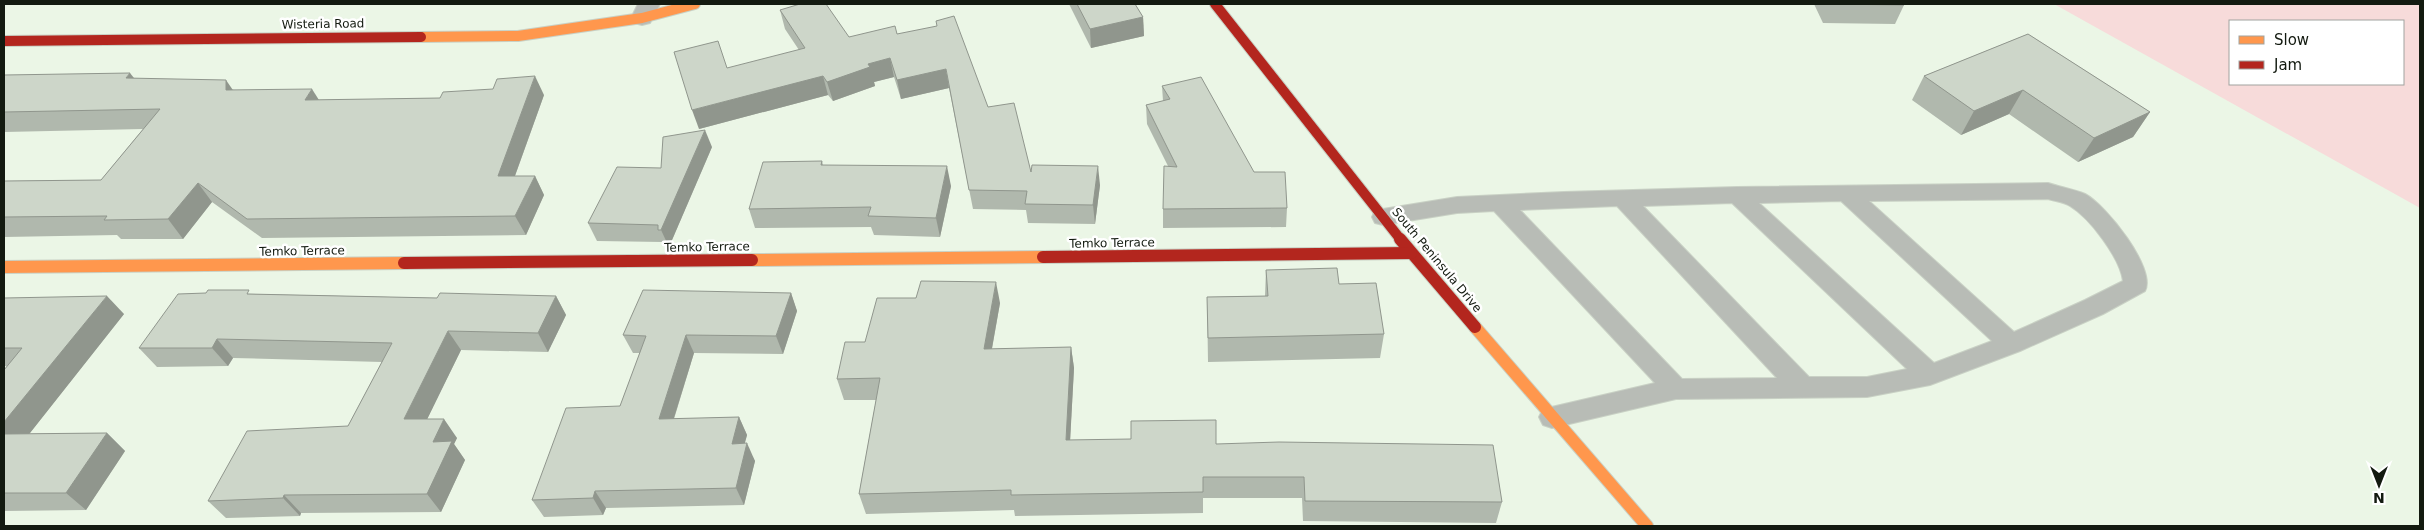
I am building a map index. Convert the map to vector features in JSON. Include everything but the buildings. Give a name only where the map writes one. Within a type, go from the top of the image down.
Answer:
[{"type":"street","name":"Wisteria Road","points":[[4,41],[518,36],[646,11],[696,4]]},
{"type":"street","name":"South Peninsula Drive","points":[[1215,4],[1411,253],[1647,526]]},
{"type":"street","name":"Temko Terrace","points":[[4,268],[1411,253]]},
{"type":"lane","points":[[1383,217],[1457,205],[1622,198],[2048,191],[2078,200],[2106,226],[2133,267],[2136,285],[2094,307],[2011,344],[1930,375],[1867,387],[1676,389],[1552,417]]},
{"type":"lane","points":[[1848,194],[2011,344]]},
{"type":"lane","points":[[1737,195],[1930,375]]},
{"type":"lane","points":[[1622,198],[1803,388]]},
{"type":"lane","points":[[1500,203],[1676,389]]},
{"type":"shaded area","points":[[2054,4],[2420,4],[2420,208]]},
{"type":"traffic: slow","points":[[421,37],[518,36],[642,18],[695,4]]},
{"type":"traffic: slow","points":[[752,260],[1043,257]]},
{"type":"traffic: slow","points":[[4,267],[404,263]]},
{"type":"traffic: slow","points":[[1475,327],[1647,526]]},
{"type":"traffic: jam","points":[[1215,4],[1411,253],[1475,327]]},
{"type":"traffic: jam","points":[[4,41],[421,37]]},
{"type":"traffic: jam","points":[[1043,257],[1411,253]]},
{"type":"traffic: jam","points":[[404,263],[752,260]]}]
